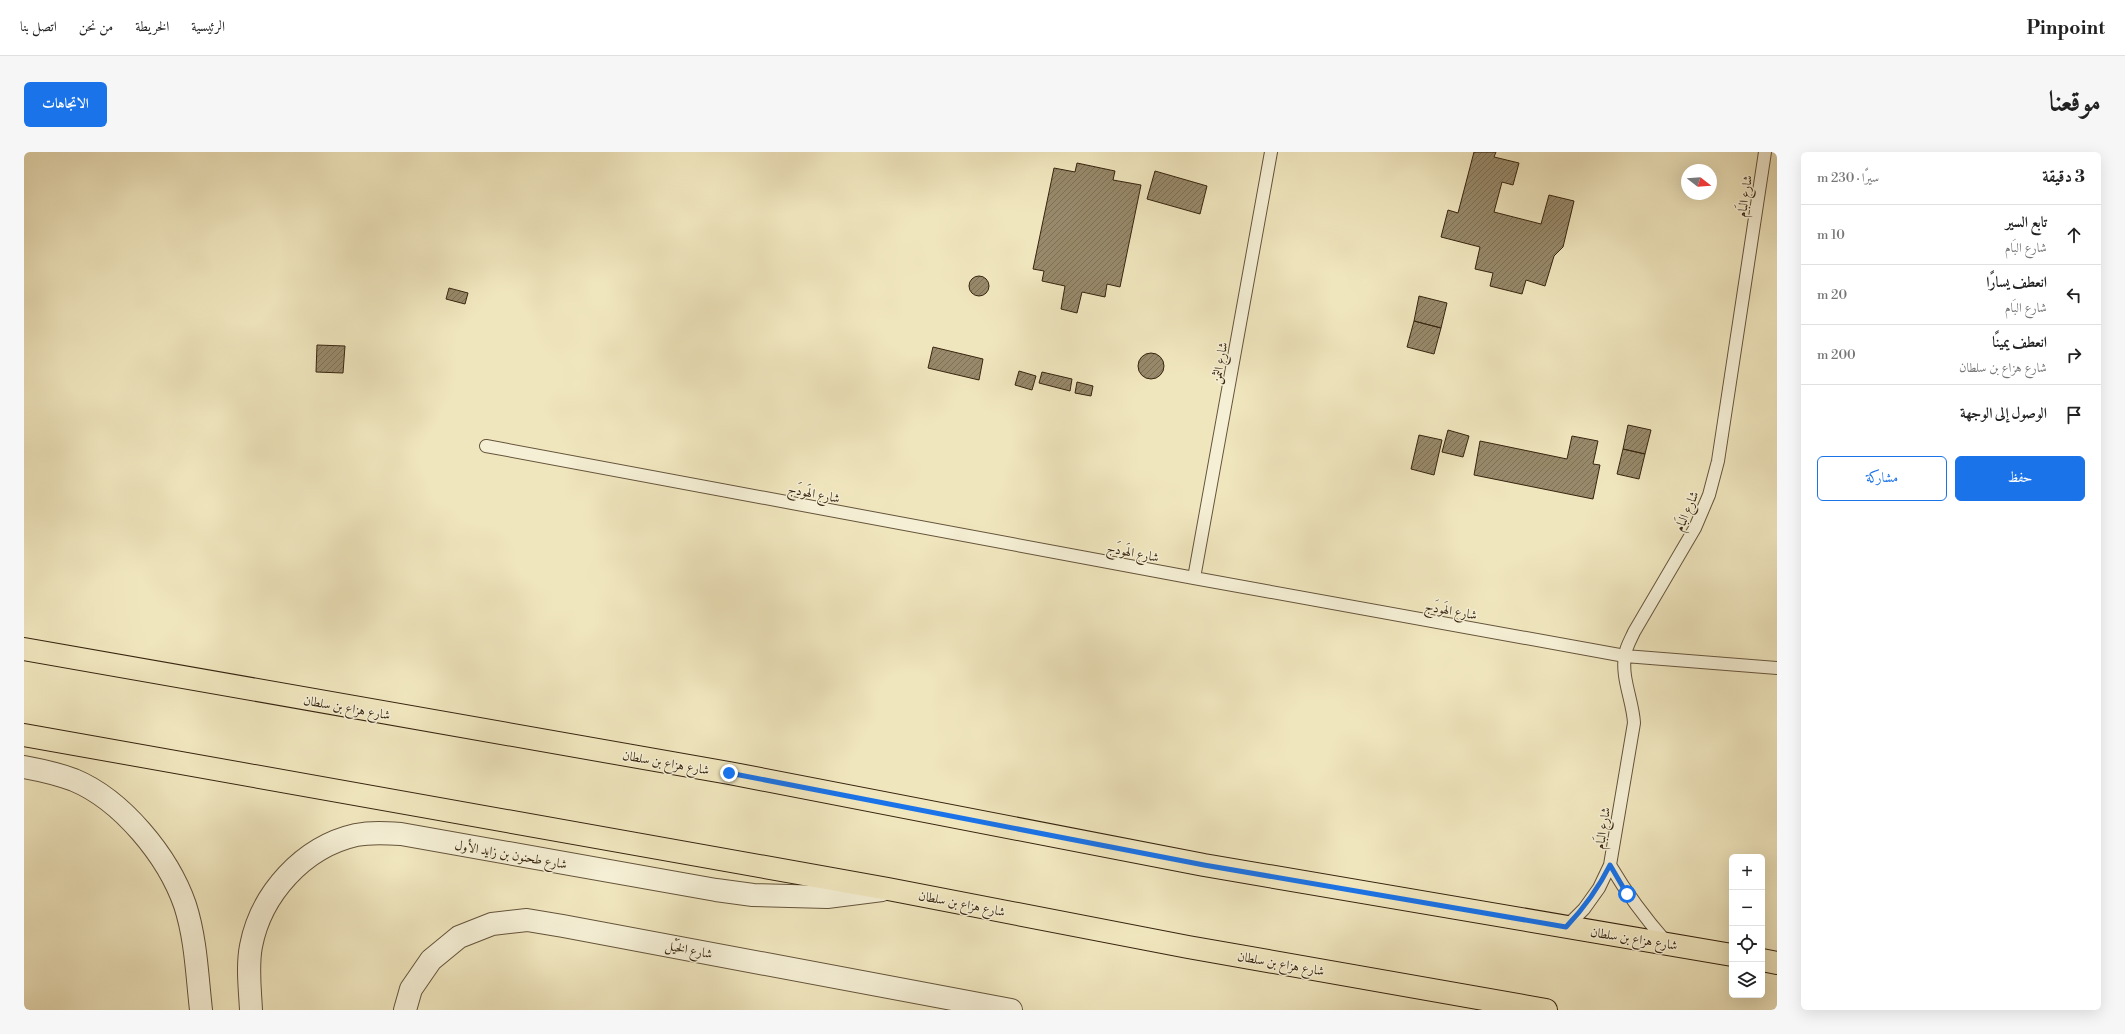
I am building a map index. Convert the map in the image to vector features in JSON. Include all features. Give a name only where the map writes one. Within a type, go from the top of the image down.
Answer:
[{"type":"main road","name":"شارع هزاع بن سلطان","points":[[24,650],[729,773],[1204,865],[1729,954]]},
{"type":"main road","name":"شارع هزاع بن سلطان","points":[[24,735],[888,889],[1188,947],[1546,1010]]},
{"type":"main road","points":[[1765,961],[1777,963]]},
{"type":"street","points":[[24,767],[74,780],[99,794],[123,814],[153,846],[171,874],[184,904],[194,942],[201,1010]]},
{"type":"street","name":"شارع طحنون بن زايد الأول","points":[[251,1010],[251,946],[260,915],[276,887],[298,864],[325,846],[355,835],[376,833],[401,834],[716,890],[753,895],[827,896],[888,889]]},
{"type":"street","name":"شارع الخَيْل","points":[[405,1010],[411,989],[431,960],[459,937],[492,924],[527,920],[1011,1010]]},
{"type":"lane","name":"شارع الثمن","points":[[1194,578],[1271,152]]},
{"type":"lane","name":"شارع البَام","points":[[1566,927],[1584,909],[1599,888],[1610,865],[1634,723],[1634,710],[1625,666],[1625,656],[1634,632],[1696,528],[1709,495],[1718,461],[1765,152]]},
{"type":"lane","name":"شارع الهَودَج","points":[[486,446],[1194,578],[1625,656],[1777,668]]},
{"type":"lane","name":"شارع البَام","points":[[1610,865],[1634,904],[1668,944]]},
{"type":"building","points":[[1474,152],[1496,152],[1494,157],[1519,163],[1513,185],[1502,182],[1494,212],[1541,224],[1549,195],[1574,201],[1563,247],[1554,256],[1545,286],[1526,280],[1522,294],[1490,286],[1493,273],[1475,269],[1480,247],[1441,237],[1448,210],[1458,213]]},
{"type":"building","points":[[1077,163],[1115,171],[1113,180],[1141,185],[1120,287],[1107,284],[1105,297],[1082,292],[1077,313],[1061,309],[1065,286],[1042,281],[1044,271],[1033,269],[1054,168],[1075,172]]},
{"type":"building","points":[[1155,171],[1207,186],[1200,214],[1147,199]]},
{"type":"building","points":[[979,276],[986,279],[989,286],[986,293],[979,296],[972,293],[969,286],[972,279]]},
{"type":"building","points":[[449,288],[468,293],[465,304],[446,299]]},
{"type":"building","points":[[1419,296],[1447,303],[1441,328],[1414,321]]},
{"type":"building","points":[[1414,321],[1441,328],[1434,354],[1407,347]]},
{"type":"building","points":[[317,345],[345,346],[343,373],[316,372]]},
{"type":"building","points":[[933,347],[983,359],[979,380],[928,368]]},
{"type":"building","points":[[1151,353],[1160,357],[1164,366],[1160,375],[1151,379],[1142,375],[1138,366],[1142,357]]},
{"type":"building","points":[[1019,371],[1036,376],[1032,390],[1015,385]]},
{"type":"building","points":[[1042,372],[1072,379],[1070,391],[1039,383]]},
{"type":"building","points":[[1077,382],[1093,386],[1091,396],[1075,393]]},
{"type":"building","points":[[1628,425],[1651,430],[1645,454],[1623,449]]},
{"type":"building","points":[[1448,430],[1469,436],[1463,457],[1442,452]]},
{"type":"building","points":[[1419,435],[1442,440],[1434,475],[1411,469]]},
{"type":"building","points":[[1572,436],[1598,441],[1593,464],[1600,465],[1593,499],[1474,475],[1480,441],[1567,459]]},
{"type":"building","points":[[1623,449],[1645,454],[1639,479],[1617,474]]},
{"type":"route","points":[[729,773],[1204,865],[1566,927],[1584,909],[1599,888],[1610,865],[1627,894]]}]
